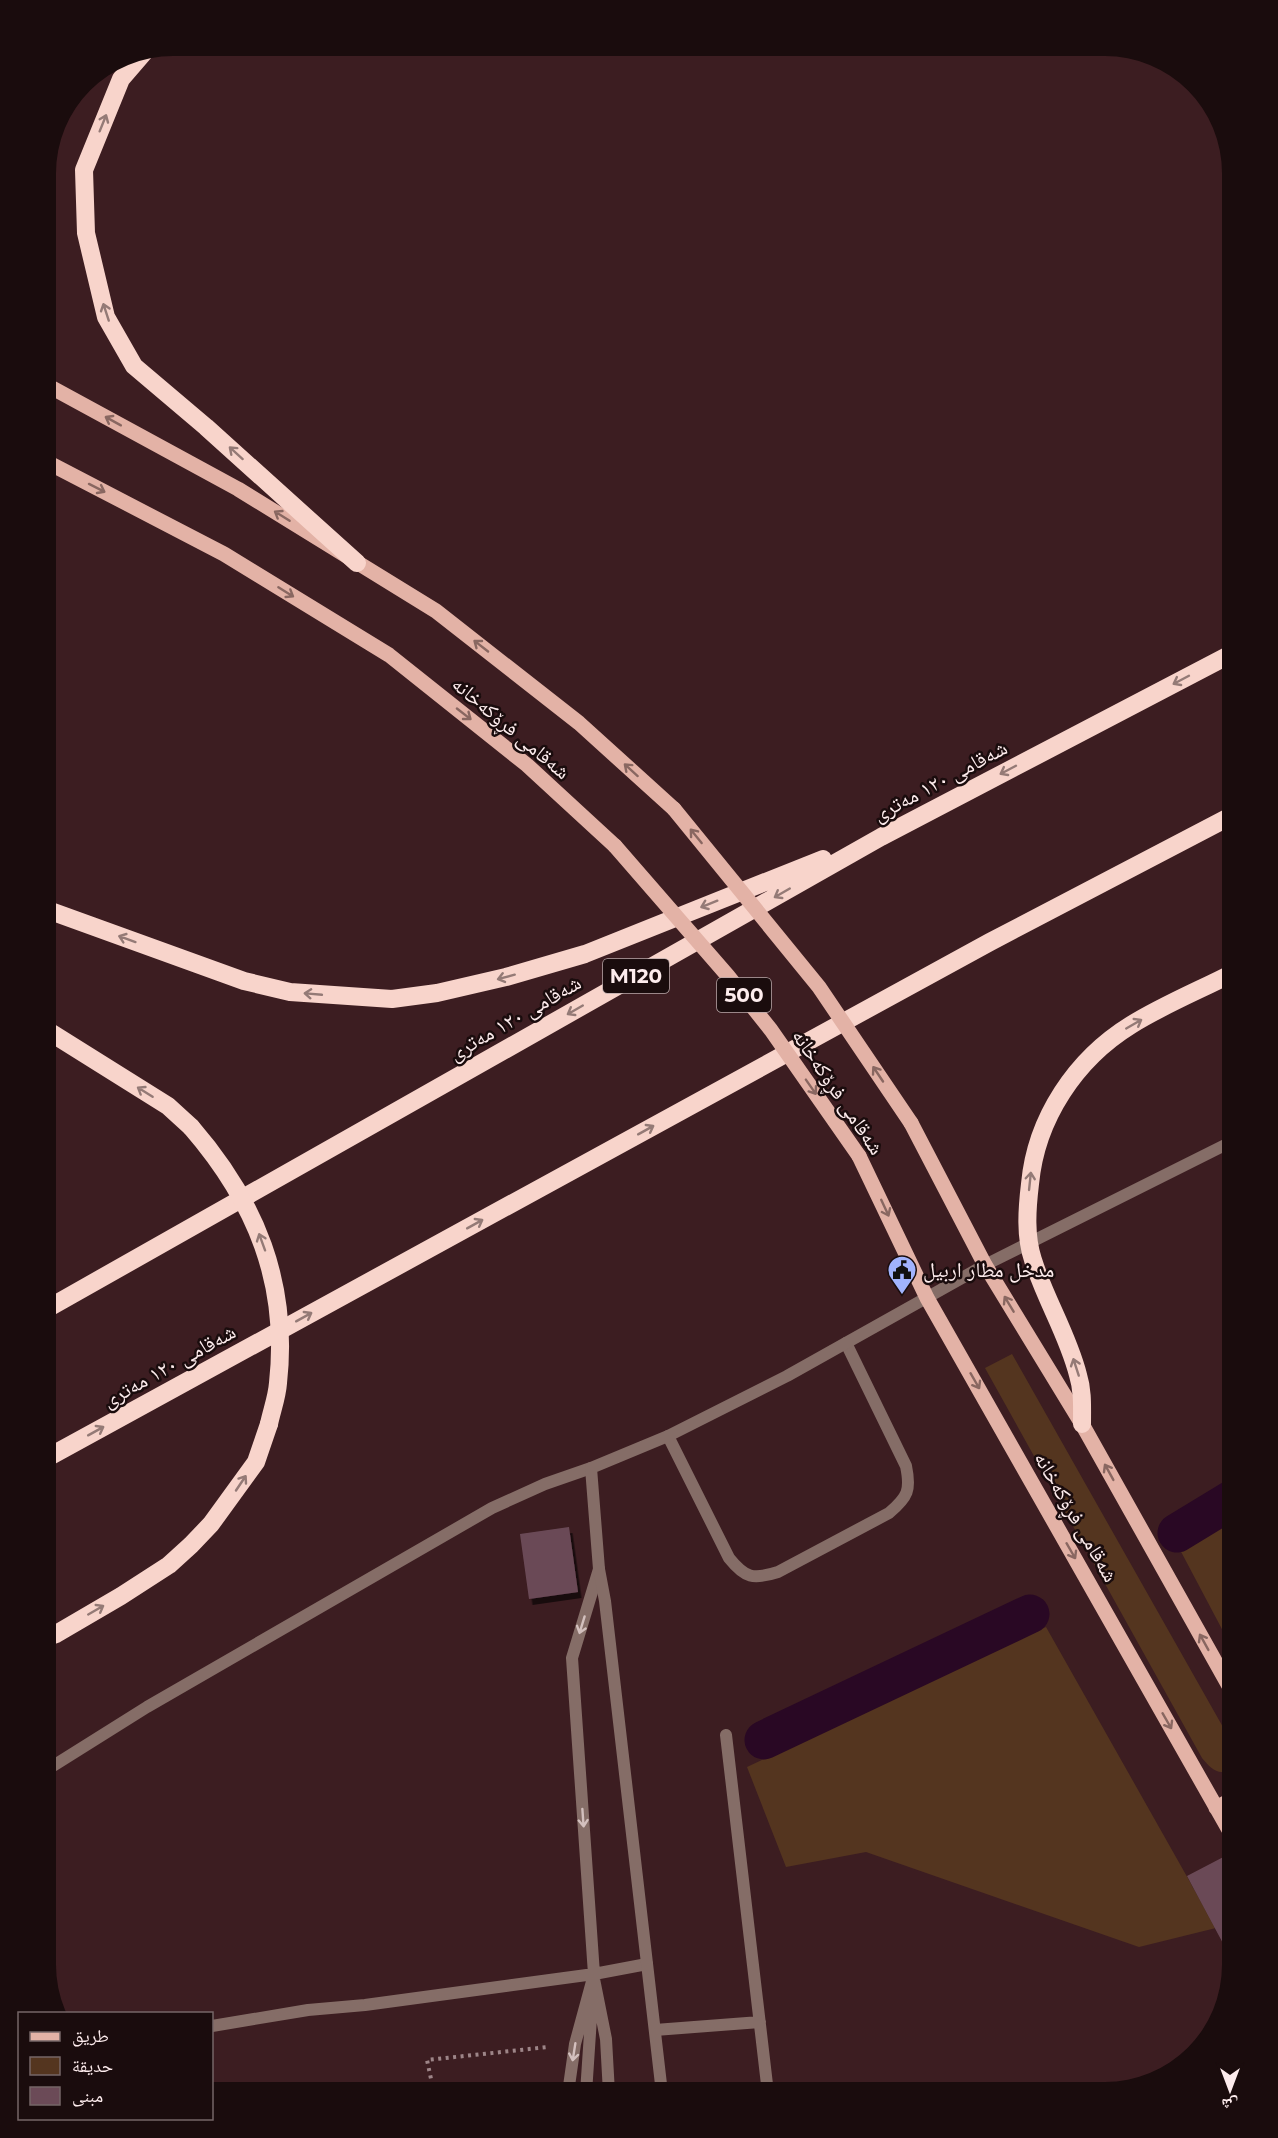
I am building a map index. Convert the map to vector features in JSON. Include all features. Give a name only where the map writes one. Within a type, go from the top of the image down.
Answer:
[{"type":"highway","points":[[136,62],[121,79],[84,170],[86,233],[106,317],[134,366],[206,427],[357,563]]},
{"type":"highway","name":"شەقامی ١٢٠ مەتری","points":[[56,1304],[881,837],[1222,659]]},
{"type":"highway","name":"شەقامی ١٢٠ مەتری","points":[[56,1453],[990,942],[1222,821]]},
{"type":"highway","points":[[56,913],[244,981],[290,992],[392,999],[437,993],[585,954],[881,837]]},
{"type":"highway","points":[[1082,1424],[1079,1376],[1039,1278],[1028,1242],[1031,1169],[1040,1134],[1056,1101],[1077,1071],[1103,1045],[1132,1024],[1222,979]]},
{"type":"highway","points":[[56,1036],[168,1107],[191,1127],[208,1147],[238,1192],[256,1226],[270,1265],[279,1316],[280,1351],[278,1386],[269,1424],[256,1462],[211,1524],[169,1565],[56,1634]]},
{"type":"main road","name":"شەقامی فڕۆکەخانە","points":[[56,390],[238,489],[436,611],[579,723],[674,809],[819,987],[911,1123],[985,1265],[1082,1424],[1222,1673]]},
{"type":"main road","name":"شەقامی فڕۆکەخانە","points":[[56,467],[224,554],[389,655],[527,765],[615,846],[728,976],[771,1030],[859,1156],[927,1298],[1222,1818]]},
{"type":"main road","points":[[1216,1808],[1222,1805]]},
{"type":"street","points":[[56,1764],[147,1707],[492,1508],[534,1488],[591,1468],[668,1436],[787,1376],[1028,1242],[1222,1146]]},
{"type":"street","points":[[668,1436],[729,1558],[741,1573],[759,1578],[778,1572],[889,1513],[903,1501],[909,1484],[906,1466],[846,1343]]},
{"type":"street","points":[[591,1468],[599,1569],[605,1600],[661,2082]]},
{"type":"street","points":[[599,1569],[572,1658],[594,1974],[606,2039],[608,2082]]},
{"type":"street","points":[[726,1735],[767,2082]]},
{"type":"street","points":[[213,2026],[308,2010],[365,2005],[594,1974],[647,1964]]},
{"type":"street","points":[[570,2082],[575,2044],[594,1974]]},
{"type":"street","points":[[587,2082],[594,1974]]},
{"type":"street","points":[[655,2030],[760,2022]]},
{"type":"path","points":[[432,2082],[427,2060],[575,2044]]},
{"type":"green space","points":[[1012,1354],[1222,1725],[1222,1772],[1216,1771],[1202,1758],[985,1368]]},
{"type":"green space","points":[[1222,1519],[1222,1629],[1178,1546]]},
{"type":"green space","points":[[1046,1627],[1216,1928],[1139,1947],[866,1852],[786,1867],[747,1767]]},
{"type":"building","points":[[569,1527],[578,1592],[529,1599],[520,1534]]},
{"type":"building","points":[[1222,1858],[1222,1941],[1187,1876]]},
{"type":"waterway","points":[[1177,1533],[1222,1506]]},
{"type":"waterway","points":[[764,1740],[1030,1614]]},
{"type":"place","name":"مدخل مطار اربيل","points":[[902,1296]]}]
